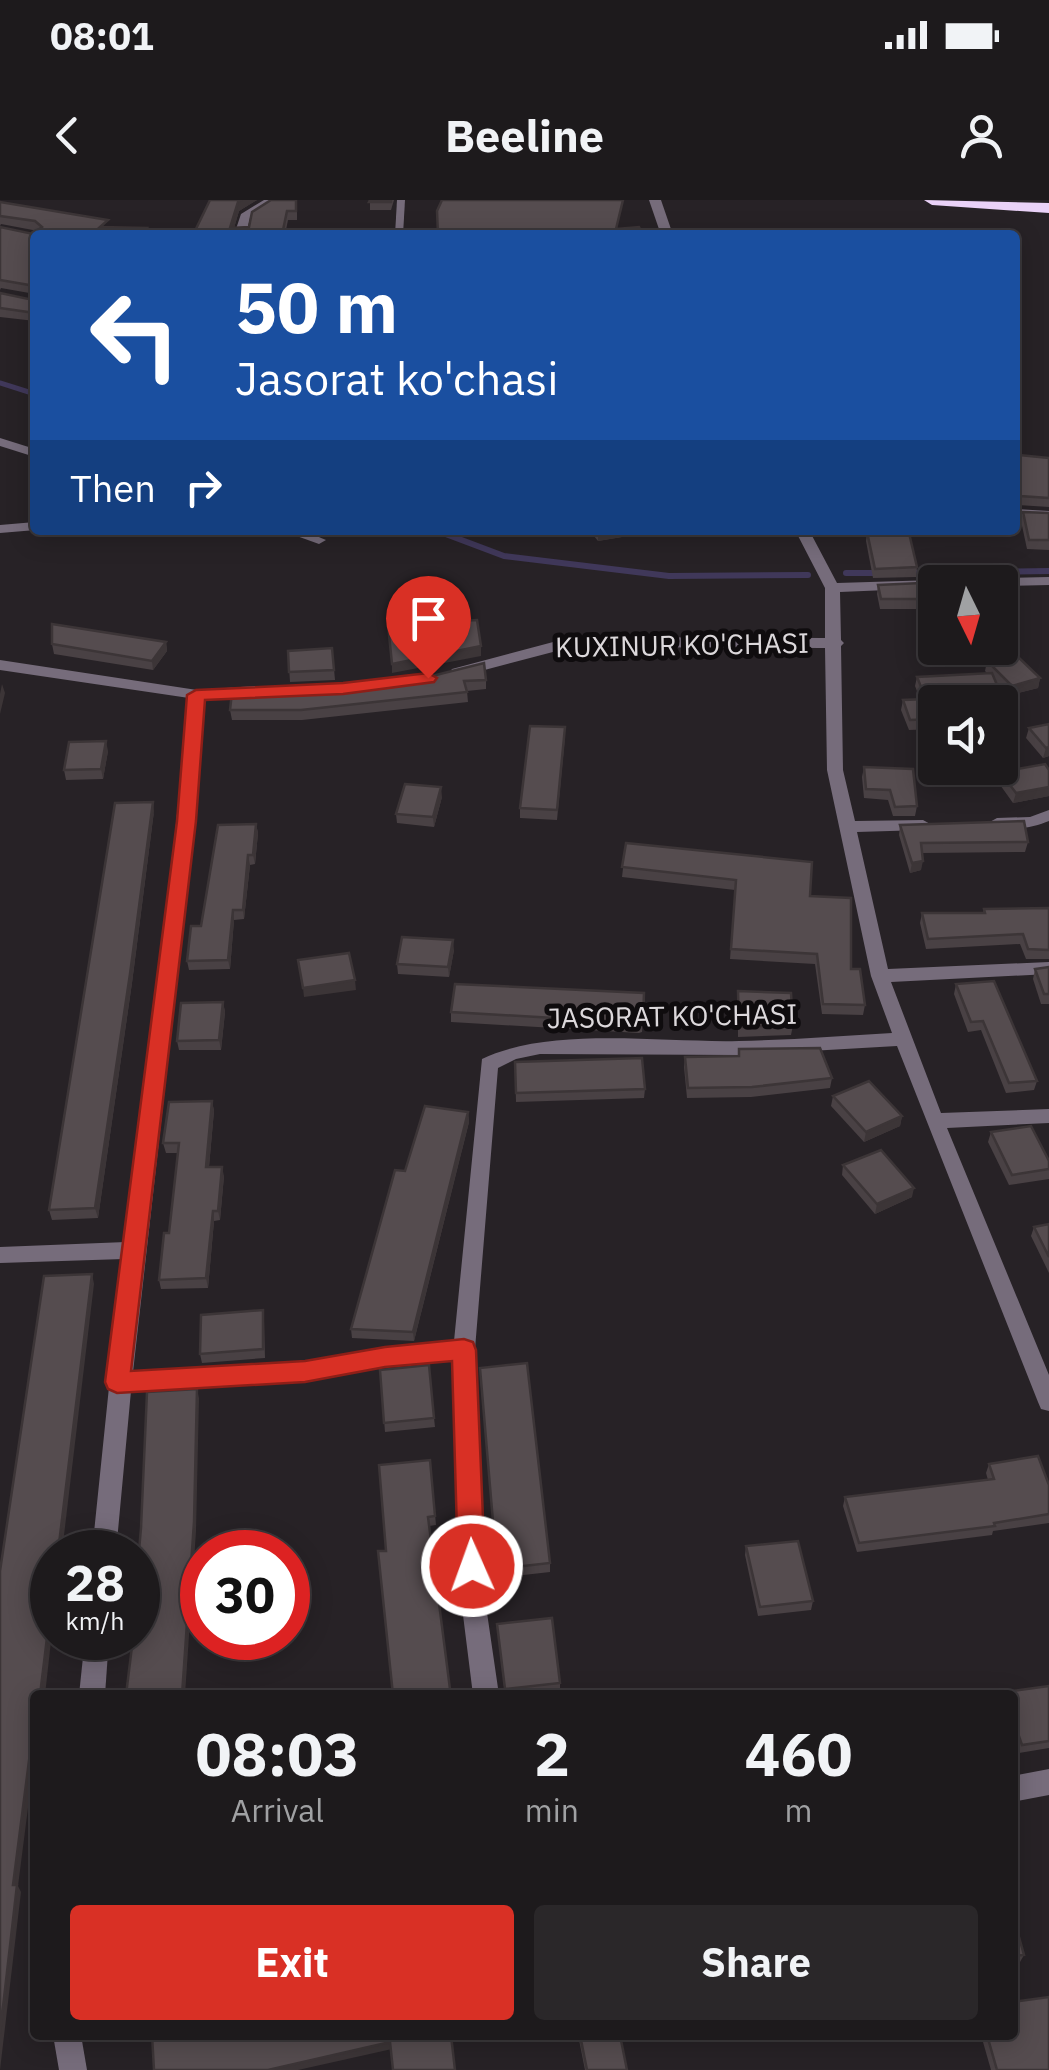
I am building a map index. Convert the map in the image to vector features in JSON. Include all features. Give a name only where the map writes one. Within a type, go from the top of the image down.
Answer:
[{"type":"highway","points":[[932,200],[1049,204]]},
{"type":"highway","points":[[1034,200],[1049,204]]},
{"type":"street","points":[[241,230],[245,216],[272,200]]},
{"type":"street","points":[[655,200],[665,230]]},
{"type":"street","points":[[0,442],[30,451]]},
{"type":"street","points":[[1020,513],[1049,514]]},
{"type":"street","points":[[0,529],[30,526]]},
{"type":"street","points":[[304,535],[319,540]]},
{"type":"street","points":[[805,535],[832,588],[836,770],[880,976],[934,1122],[1049,1402]]},
{"type":"street","points":[[1018,582],[1049,581]]},
{"type":"street","points":[[832,588],[918,585]]},
{"type":"street","name":"KUXINUR KO'CHASI","points":[[446,674],[572,642],[836,643]]},
{"type":"street","points":[[0,664],[196,695],[274,690]]},
{"type":"street","points":[[106,1530],[117,1382],[186,821],[196,695]]},
{"type":"street","points":[[976,823],[1032,822],[1049,815]]},
{"type":"street","points":[[848,827],[940,824]]},
{"type":"street","points":[[880,976],[1049,968]]},
{"type":"street","name":"JASORAT KO'CHASI","points":[[485,1690],[473,1599],[464,1350],[490,1064],[511,1053],[540,1047],[740,1048],[904,1039]]},
{"type":"street","points":[[934,1122],[1049,1116]]},
{"type":"street","points":[[0,1256],[132,1250]]},
{"type":"street","points":[[117,1382],[305,1372],[385,1357],[464,1350]]},
{"type":"street","points":[[92,1690],[95,1660]]},
{"type":"street","points":[[1018,1788],[1049,1782]]},
{"type":"street","points":[[68,2040],[74,2070]]},
{"type":"lane","points":[[398,230],[401,200]]},
{"type":"building","points":[[210,200],[242,200],[230,228],[249,227],[252,212],[271,200],[296,200],[296,211],[287,211],[283,230],[195,230]]},
{"type":"building","points":[[442,200],[623,200],[616,229],[640,230],[438,230],[437,211]]},
{"type":"building","points":[[0,202],[108,220],[100,227],[147,228],[38,230],[42,227],[35,221],[0,216]]},
{"type":"building","points":[[0,227],[30,233],[30,285],[0,280]]},
{"type":"building","points":[[0,293],[30,299],[30,312],[0,308]]},
{"type":"building","points":[[1020,455],[1049,458],[1049,498],[1020,496]]},
{"type":"building","points":[[1023,512],[1049,513],[1049,540],[1029,540]]},
{"type":"building","points":[[868,535],[909,535],[917,567],[875,569]]},
{"type":"building","points":[[918,583],[918,599],[881,599],[878,585]]},
{"type":"building","points":[[477,620],[481,646],[392,664],[388,625]]},
{"type":"building","points":[[52,624],[166,642],[152,661],[52,644]]},
{"type":"building","points":[[332,648],[334,670],[289,672],[288,651]]},
{"type":"building","points":[[1018,657],[1040,678],[1016,685],[991,665],[1018,665]]},
{"type":"building","points":[[484,663],[486,680],[464,681],[467,692],[301,710],[230,710],[232,692],[343,687],[428,677]]},
{"type":"building","points":[[992,673],[997,685],[920,685],[917,677]]},
{"type":"building","points":[[918,699],[918,720],[910,720],[903,700]]},
{"type":"building","points":[[1049,724],[1049,747],[1046,748],[1029,728]]},
{"type":"building","points":[[530,726],[565,727],[557,810],[520,808]]},
{"type":"building","points":[[106,741],[101,769],[64,770],[69,742]]},
{"type":"building","points":[[1045,764],[1049,787],[1016,793],[1010,785],[1018,785],[1018,769]]},
{"type":"building","points":[[864,767],[913,769],[917,806],[895,807],[890,790],[866,789]]},
{"type":"building","points":[[405,784],[441,787],[433,817],[396,814]]},
{"type":"building","points":[[153,802],[95,1208],[49,1210],[115,803]]},
{"type":"building","points":[[1024,821],[1028,842],[921,843],[923,861],[912,863],[900,825]]},
{"type":"building","points":[[256,824],[253,855],[248,855],[243,910],[233,910],[228,960],[187,961],[191,926],[201,926],[218,825]]},
{"type":"building","points":[[626,843],[812,862],[810,896],[851,898],[851,969],[860,969],[865,1005],[823,1004],[817,954],[731,949],[736,880],[622,867]]},
{"type":"building","points":[[1049,908],[1049,950],[1028,949],[1023,934],[928,939],[922,913],[985,913],[984,909]]},
{"type":"building","points":[[402,937],[453,940],[448,967],[397,964]]},
{"type":"building","points":[[349,953],[355,980],[303,988],[298,960]]},
{"type":"building","points":[[1049,967],[1049,994],[1044,994],[1035,969]]},
{"type":"building","points":[[994,981],[1037,1081],[1009,1083],[983,1021],[971,1022],[956,984]]},
{"type":"building","points":[[455,984],[644,993],[643,1022],[451,1012]]},
{"type":"building","points":[[738,991],[791,993],[793,1025],[739,1027]]},
{"type":"building","points":[[223,1002],[219,1040],[177,1041],[181,1003]]},
{"type":"building","points":[[820,1048],[832,1078],[752,1087],[688,1088],[685,1057],[739,1056],[739,1049]]},
{"type":"building","points":[[642,1058],[645,1089],[516,1093],[515,1062]]},
{"type":"building","points":[[869,1081],[902,1116],[866,1132],[833,1096]]},
{"type":"building","points":[[212,1101],[206,1167],[222,1167],[206,1278],[159,1280],[164,1233],[169,1233],[179,1143],[163,1143],[169,1102]]},
{"type":"building","points":[[425,1106],[468,1112],[413,1332],[351,1329],[395,1170],[405,1171]]},
{"type":"building","points":[[1031,1126],[1049,1161],[1049,1169],[1012,1175],[991,1132]]},
{"type":"building","points":[[881,1150],[914,1188],[877,1204],[843,1165]]},
{"type":"building","points":[[1049,1224],[1049,1257],[1034,1227]]},
{"type":"building","points":[[92,1274],[61,1530],[30,1530],[30,1660],[44,1660],[41,1690],[30,1690],[30,1753],[0,2033],[0,1571],[44,1276]]},
{"type":"building","points":[[263,1310],[263,1349],[200,1354],[201,1315]]},
{"type":"building","points":[[527,1363],[550,1563],[497,1569],[480,1368]]},
{"type":"building","points":[[429,1365],[434,1418],[384,1423],[380,1370]]},
{"type":"building","points":[[197,1389],[193,1530],[180,1530],[182,1690],[127,1690],[130,1660],[160,1660],[160,1530],[141,1528],[147,1392]]},
{"type":"building","points":[[1038,1456],[1049,1485],[1049,1514],[994,1523],[995,1526],[859,1543],[845,1497],[994,1479],[989,1464]]},
{"type":"building","points":[[430,1460],[435,1516],[428,1517],[450,1689],[392,1690],[378,1551],[386,1551],[379,1465]]},
{"type":"building","points":[[798,1541],[813,1601],[760,1607],[746,1546]]},
{"type":"building","points":[[552,1618],[560,1683],[505,1689],[497,1624]]},
{"type":"building","points":[[1049,1686],[1049,1741],[1022,1745],[1018,1733],[1018,1690]]},
{"type":"building","points":[[1018,1934],[1024,1955],[1018,1956]]},
{"type":"building","points":[[1049,1997],[1049,2070],[997,2070],[988,2040],[1018,2040],[1018,2001]]},
{"type":"building","points":[[152,2040],[452,2040],[455,2070],[393,2070],[390,2042],[268,2070],[154,2070]]},
{"type":"building","points":[[581,2040],[621,2040],[627,2070],[587,2070]]},
{"type":"waterway","points":[[0,383],[30,392]]},
{"type":"waterway","points":[[448,535],[504,556],[669,576],[808,575]]},
{"type":"waterway","points":[[911,573],[1049,571]]},
{"type":"waterway","points":[[846,573],[882,573]]},
{"type":"route","points":[[428,678],[343,688],[196,695],[186,821],[117,1382],[305,1372],[385,1357],[464,1350],[472,1566]]}]
